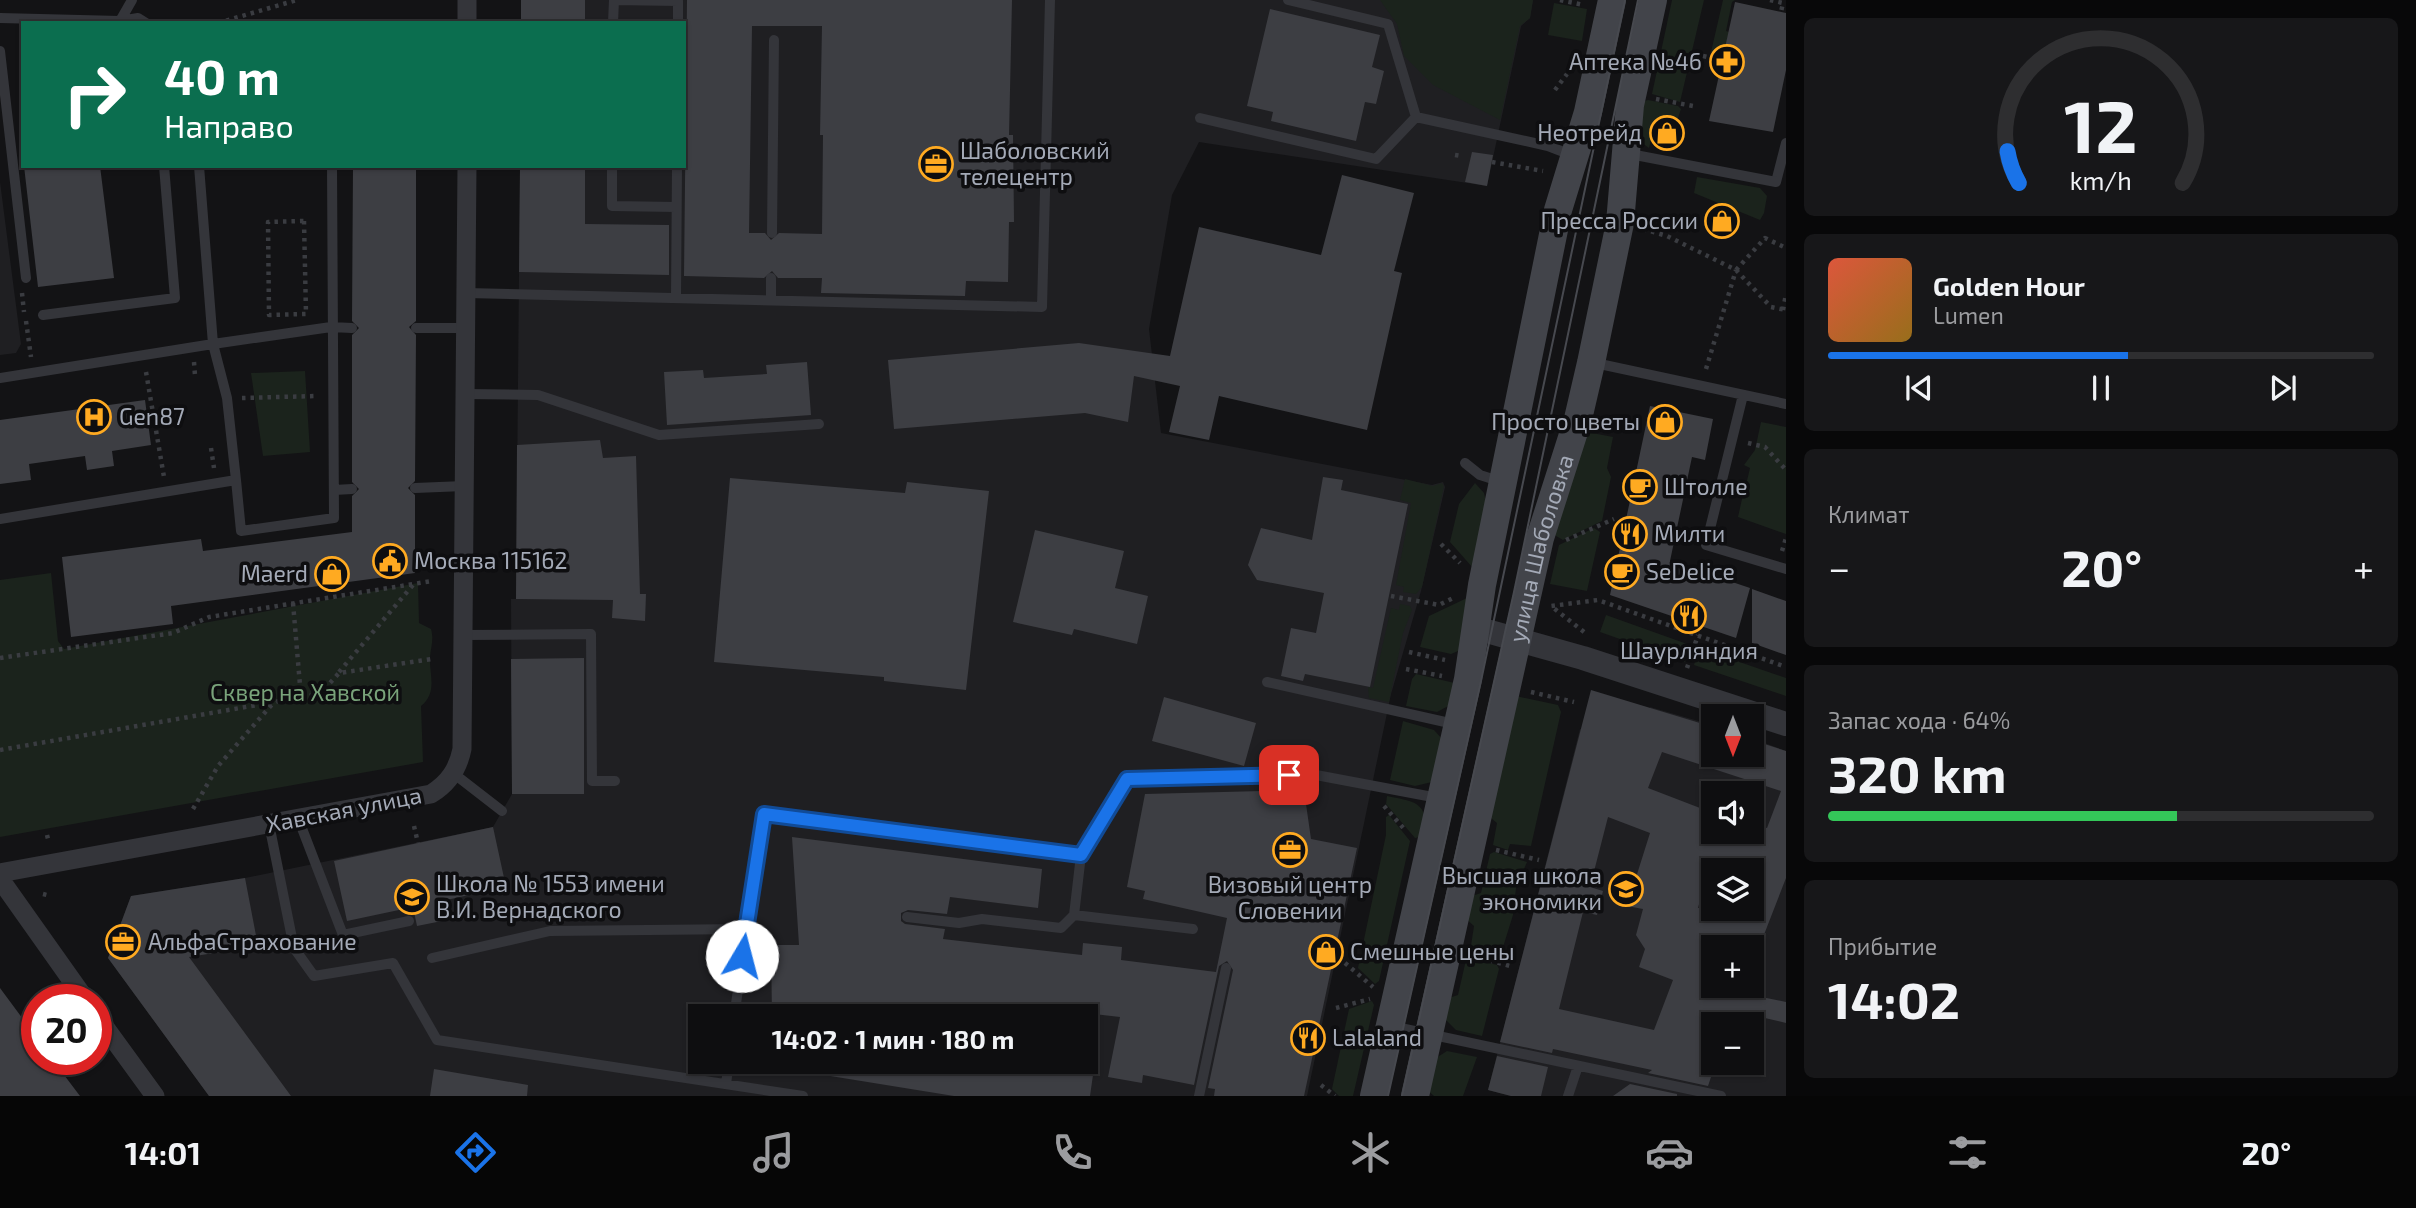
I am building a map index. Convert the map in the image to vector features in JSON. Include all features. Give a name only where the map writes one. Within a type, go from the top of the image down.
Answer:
[{"type":"main road","name":"улица Шаболовка","points":[[1415,1096],[1540,538],[1578,419],[1591,363],[1620,223],[1630,105],[1653,0]]},
{"type":"main road","name":"улица Шаболовка","points":[[1374,1096],[1458,725],[1503,482],[1558,210],[1588,112],[1602,3]]},
{"type":"street","points":[[467,0],[467,21]]},
{"type":"street","points":[[453,774],[462,749],[467,168]]},
{"type":"street","points":[[1476,628],[1786,724]]},
{"type":"street","name":"Хавская улица","points":[[0,873],[431,794],[453,774]]},
{"type":"street","points":[[0,879],[74,984]]},
{"type":"street","points":[[112,1037],[155,1096]]},
{"type":"lane","points":[[120,21],[132,0]]},
{"type":"lane","points":[[466,293],[1042,307],[1049,0]]},
{"type":"lane","points":[[1288,0],[1388,23],[1416,117]]},
{"type":"lane","points":[[614,21],[614,1],[678,1],[678,21]]},
{"type":"lane","points":[[0,18],[120,21],[138,18],[143,21]]},
{"type":"lane","points":[[772,233],[774,40]]},
{"type":"lane","points":[[0,51],[26,278]]},
{"type":"lane","points":[[1200,118],[1376,159],[1416,117]]},
{"type":"lane","points":[[1416,117],[1548,146],[1574,156]]},
{"type":"lane","points":[[1626,153],[1776,182],[1786,143]]},
{"type":"lane","points":[[43,315],[175,298],[164,168]]},
{"type":"lane","points":[[199,168],[213,344],[227,398],[241,531],[334,518],[332,168]]},
{"type":"lane","points":[[612,168],[612,206],[676,207]]},
{"type":"lane","points":[[676,298],[677,168]]},
{"type":"lane","points":[[771,278],[771,300]]},
{"type":"lane","points":[[0,378],[331,327],[352,328]]},
{"type":"lane","points":[[416,328],[465,328]]},
{"type":"lane","points":[[1591,363],[1786,404]]},
{"type":"lane","points":[[465,394],[538,395],[659,435],[819,424]]},
{"type":"lane","points":[[1742,396],[1706,545],[1786,569]]},
{"type":"lane","points":[[1465,463],[1479,475],[1503,482]]},
{"type":"lane","points":[[0,519],[236,480]]},
{"type":"lane","points":[[415,488],[464,486]]},
{"type":"lane","points":[[334,490],[352,489]]},
{"type":"lane","points":[[463,635],[592,634],[592,781],[615,781]]},
{"type":"lane","points":[[1267,682],[1458,725]]},
{"type":"lane","points":[[453,774],[502,811]]},
{"type":"lane","points":[[907,917],[959,923],[982,919],[1061,929],[1074,915],[1081,855],[1127,779],[1316,775],[1441,798]]},
{"type":"lane","points":[[736,1004],[764,814],[1081,855]]},
{"type":"lane","points":[[298,818],[343,935],[409,921]]},
{"type":"lane","points":[[269,824],[294,948],[314,976],[393,964],[438,1040],[803,1096]]},
{"type":"lane","points":[[1074,915],[1193,929]]},
{"type":"lane","points":[[432,957],[551,931],[746,929]]},
{"type":"lane","points":[[1199,1096],[1226,968]]},
{"type":"lane","points":[[1390,1026],[1721,1096]]},
{"type":"lane","points":[[1568,1096],[1578,1066]]},
{"type":"lane","points":[[726,1084],[727,1074]]},
{"type":"path","points":[[225,21],[233,16],[297,0]]},
{"type":"path","points":[[1560,0],[1602,3]]},
{"type":"path","points":[[1770,0],[1783,3],[1781,12]]},
{"type":"path","points":[[1703,56],[1722,60]]},
{"type":"path","points":[[1492,162],[1543,171]]},
{"type":"path","points":[[304,221],[306,291],[306,314],[270,315],[268,222],[304,221]]},
{"type":"path","points":[[1637,227],[1667,236],[1736,270],[1772,307],[1784,310],[1786,294]]},
{"type":"path","points":[[1704,376],[1736,270],[1765,238],[1786,248]]},
{"type":"path","points":[[143,354],[166,490]]},
{"type":"path","points":[[251,398],[309,396]]},
{"type":"path","points":[[1597,419],[1632,426]]},
{"type":"path","points":[[1732,439],[1765,447],[1786,470]]},
{"type":"path","points":[[1557,545],[1614,519]]},
{"type":"path","points":[[0,658],[173,632],[209,617],[432,581]]},
{"type":"path","points":[[0,750],[320,694],[414,584]]},
{"type":"path","points":[[1391,596],[1439,605],[1458,595]]},
{"type":"path","points":[[1548,596],[1551,606],[1590,636]]},
{"type":"path","points":[[1551,606],[1598,600],[1786,667]]},
{"type":"path","points":[[293,603],[300,696]]},
{"type":"path","points":[[1687,669],[1698,635]]},
{"type":"path","points":[[1409,652],[1454,662]]},
{"type":"path","points":[[339,673],[432,659]]},
{"type":"path","points":[[1406,669],[1452,678]]},
{"type":"path","points":[[1525,691],[1574,702]]},
{"type":"path","points":[[194,809],[218,766],[275,700]]},
{"type":"path","points":[[414,826],[418,843]]},
{"type":"path","points":[[1489,848],[1539,860]]},
{"type":"path","points":[[1466,954],[1510,966]]},
{"type":"path","points":[[1336,1008],[1379,994],[1345,963]]},
{"type":"path","points":[[1321,1085],[1335,1096]]},
{"type":"shaded area","points":[[521,0],[1533,0],[1530,18],[1521,26],[1487,186],[1199,142],[1172,195],[1149,329],[1161,433],[1432,485],[1443,482],[1445,487],[1421,591],[1391,694],[1307,1096],[209,1096],[108,958],[131,896],[245,878],[493,827],[512,794],[511,599],[516,599],[520,168],[686,168],[686,21],[521,21]]},
{"type":"shaded area","points":[[0,182],[21,344],[16,353],[0,355]]},
{"type":"shaded area","name":"Высшая школа экономики","points":[[1650,707],[1701,722],[1701,767],[1764,767],[1764,743],[1786,751],[1786,1096],[1511,1096],[1488,1090],[1580,729],[1640,749],[1638,744]]},
{"type":"green space","points":[[1380,0],[1533,0],[1530,18],[1520,26],[1500,120],[1433,85],[1404,56],[1397,24]]},
{"type":"green space","points":[[1672,0],[1704,0],[1680,102],[1652,94]]},
{"type":"green space","points":[[1723,0],[1735,0],[1732,2],[1726,31],[1729,32],[1724,54],[1711,52]]},
{"type":"green space","points":[[1554,3],[1587,9],[1582,41],[1548,35]]},
{"type":"green space","points":[[1648,100],[1678,106],[1681,109],[1675,127],[1655,123],[1649,148],[1638,140],[1638,103]]},
{"type":"green space","points":[[1697,177],[1760,188],[1767,196],[1760,220],[1694,193]]},
{"type":"green space","points":[[305,371],[310,452],[263,456],[251,373]]},
{"type":"green space","points":[[1761,422],[1786,427],[1786,534],[1738,517],[1744,490],[1736,488],[1736,483],[1746,485],[1750,468],[1744,465],[1755,450]]},
{"type":"green space","points":[[1582,431],[1613,437],[1607,468],[1611,477],[1602,521],[1563,540],[1551,533]]},
{"type":"green space","points":[[1405,479],[1433,486],[1442,483],[1444,486],[1422,587],[1416,594],[1403,592],[1404,587],[1396,585],[1411,503],[1400,500]]},
{"type":"green space","points":[[1475,483],[1484,493],[1486,502],[1473,568],[1450,542],[1459,504]]},
{"type":"green space","points":[[1594,528],[1600,532],[1587,591],[1550,584],[1559,545]]},
{"type":"green space","name":"Сквер на Хавской","points":[[51,573],[58,641],[64,649],[418,583],[419,623],[431,629],[432,636],[432,683],[429,695],[421,706],[423,762],[0,837],[0,580]]},
{"type":"green space","points":[[1467,598],[1463,649],[1451,654],[1420,647],[1429,616]]},
{"type":"green space","points":[[1400,604],[1410,606],[1412,610],[1403,633],[1389,702],[1369,698],[1368,687],[1373,688],[1391,608],[1399,610]]},
{"type":"green space","points":[[1606,615],[1690,645],[1685,662],[1600,632]]},
{"type":"green space","points":[[1699,648],[1786,678],[1786,696],[1694,665]]},
{"type":"green space","points":[[1416,674],[1459,684],[1452,704],[1437,712],[1406,706],[1412,679]]},
{"type":"green space","points":[[1511,695],[1558,705],[1561,712],[1531,846],[1510,844],[1508,850],[1493,845],[1497,823],[1486,814]]},
{"type":"green space","points":[[1403,721],[1434,730],[1443,740],[1432,782],[1415,786],[1390,780]]},
{"type":"green space","points":[[1387,796],[1413,802],[1422,810],[1424,836],[1415,838],[1386,804]]},
{"type":"green space","points":[[1389,815],[1410,841],[1379,981],[1375,984],[1358,968],[1386,835],[1386,817]]},
{"type":"green space","points":[[1494,852],[1527,862],[1516,888],[1513,915],[1499,960],[1470,952],[1474,926],[1464,917],[1469,897],[1481,893],[1490,854]]},
{"type":"green space","points":[[1469,958],[1497,965],[1499,969],[1482,1036],[1456,1030],[1445,1019],[1446,999],[1458,995],[1466,960]]},
{"type":"green space","points":[[1372,1001],[1374,1005],[1353,1096],[1339,1096],[1332,1089],[1349,1009]]},
{"type":"green space","points":[[1447,1051],[1477,1057],[1463,1096],[1434,1096],[1426,1089],[1433,1060]]},
{"type":"building","points":[[521,0],[585,0],[585,21],[521,21]]},
{"type":"building","points":[[687,0],[1012,0],[1009,135],[1013,135],[1014,222],[1009,222],[1008,282],[966,281],[965,296],[821,293],[822,278],[778,278],[772,271],[764,278],[684,276]],"holes":[[[752,26],[822,26],[820,135],[823,135],[822,234],[779,233],[771,240],[765,233],[749,233]]]},
{"type":"building","points":[[1735,2],[1786,13],[1786,70],[1773,132],[1709,121]]},
{"type":"building","points":[[1270,9],[1380,35],[1372,67],[1384,71],[1376,104],[1365,102],[1356,141],[1271,121],[1273,112],[1247,106]]},
{"type":"building","points":[[1472,152],[1493,155],[1487,186],[1465,182]]},
{"type":"building","points":[[24,168],[100,168],[114,278],[38,287]]},
{"type":"building","points":[[353,168],[416,168],[416,321],[409,327],[416,335],[415,481],[408,488],[415,495],[415,573],[171,606],[173,624],[71,637],[62,557],[201,539],[203,551],[352,532],[352,496],[359,489],[352,482],[352,335],[359,328],[352,321]]},
{"type":"building","points":[[520,168],[585,168],[585,224],[669,225],[669,275],[519,272]]},
{"type":"building","points":[[1342,175],[1414,193],[1394,271],[1402,273],[1367,430],[1219,396],[1209,440],[1169,432],[1180,386],[1134,376],[1128,422],[1085,413],[894,429],[888,360],[1079,343],[1170,356],[1199,227],[1321,255]]},
{"type":"building","points":[[807,362],[811,415],[667,425],[664,372],[703,370],[704,378],[767,374],[766,365]]},
{"type":"building","points":[[145,400],[151,445],[112,451],[114,466],[87,470],[85,456],[29,464],[31,480],[0,484],[0,420]]},
{"type":"building","points":[[1650,406],[1713,419],[1705,460],[1692,457],[1670,561],[1750,588],[1736,638],[1610,595]]},
{"type":"building","points":[[600,440],[603,458],[636,456],[640,594],[646,594],[645,621],[612,618],[613,600],[516,599],[517,445]]},
{"type":"building","points":[[1323,477],[1343,480],[1341,490],[1408,504],[1370,687],[1305,674],[1303,681],[1281,676],[1291,628],[1316,633],[1324,593],[1257,580],[1248,565],[1261,528],[1312,540]]},
{"type":"building","points":[[730,478],[905,493],[907,482],[989,491],[966,690],[884,681],[884,677],[714,662]]},
{"type":"building","points":[[1035,530],[1124,551],[1115,588],[1148,596],[1137,644],[1074,629],[1072,635],[1013,622]]},
{"type":"building","points":[[1752,589],[1786,601],[1786,655],[1752,643]]},
{"type":"building","points":[[584,658],[584,794],[512,794],[511,659]]},
{"type":"building","points":[[1591,690],[1701,723],[1701,765],[1662,752],[1648,788],[1701,808],[1701,844],[1764,844],[1764,827],[1767,828],[1781,791],[1764,785],[1764,781],[1750,781],[1708,767],[1764,767],[1764,744],[1786,751],[1786,878],[1764,935],[1701,935],[1701,998],[1764,998],[1786,1002],[1786,1023],[1764,1018],[1764,1012],[1701,1012],[1701,1075],[1712,1075],[1708,1086],[1648,1073],[1652,1070],[1553,1049],[1552,1053],[1500,1042]],"holes":[[[1608,817],[1650,833],[1627,906],[1643,909],[1636,935],[1645,949],[1639,967],[1673,980],[1654,1030],[1559,1009],[1583,912],[1597,915],[1603,891],[1590,887]]]},
{"type":"building","points":[[1164,697],[1256,723],[1244,766],[1152,741]]},
{"type":"building","points":[[1304,790],[1311,839],[1357,848],[1304,1096],[1214,1096],[1215,1089],[1208,1088],[1233,970],[1227,961],[1219,966],[1194,1085],[1143,1075],[1142,1083],[1108,1077],[1120,1017],[1098,1014],[1098,1004],[772,1004],[771,945],[799,945],[792,837],[1042,869],[1038,908],[950,897],[947,914],[908,910],[901,913],[901,921],[905,924],[945,929],[943,939],[1082,955],[1083,943],[1122,947],[1121,960],[1216,972],[1227,918],[1143,899],[1145,891],[1127,887],[1145,794]]},
{"type":"building","name":"Школа № 1553 имени В.И. Вернадского","points":[[493,827],[506,887],[437,902],[442,921],[417,926],[413,907],[347,921],[334,861]]},
{"type":"building","points":[[245,878],[258,946],[189,957],[291,1096],[209,1096],[108,958],[131,896]]},
{"type":"building","points":[[0,988],[21,1016],[21,1075],[64,1075],[80,1096],[0,1096]]},
{"type":"building","points":[[1497,1056],[1548,1067],[1541,1096],[1511,1096],[1488,1090]]},
{"type":"building","points":[[434,1069],[528,1085],[527,1096],[430,1096]]},
{"type":"building","points":[[818,1074],[1093,1075],[1090,1096],[954,1096]]},
{"type":"building","points":[[1630,1084],[1677,1094],[1677,1096],[1613,1096]]},
{"type":"tram line","points":[[1388,1096],[1481,681],[1625,0]]},
{"type":"tram line","points":[[1402,1096],[1514,592],[1638,0]]},
{"type":"place","name":"Аптека №46","points":[[1727,62]]},
{"type":"place","name":"Неотрейд","points":[[1667,133]]},
{"type":"place","name":"Шаболовский телецентр","points":[[936,164]]},
{"type":"place","name":"Пресса России","points":[[1722,221]]},
{"type":"place","name":"Gen87","points":[[94,417]]},
{"type":"place","name":"Просто цветы","points":[[1665,422]]},
{"type":"place","name":"Штолле","points":[[1640,487]]},
{"type":"place","name":"Милти","points":[[1630,534]]},
{"type":"place","name":"Москва 115162","points":[[390,561]]},
{"type":"place","name":"SeDelice","points":[[1622,572]]},
{"type":"place","name":"Maerd","points":[[332,574]]},
{"type":"place","name":"Шаурляндия","points":[[1689,616]]},
{"type":"place","name":"Визовый центр Словении","points":[[1290,850]]},
{"type":"place","name":"Высшая школа экономики","points":[[1626,889]]},
{"type":"place","name":"Школа № 1553 имени В.И. Вернадского","points":[[412,897]]},
{"type":"place","name":"АльфаСтрахование","points":[[123,942]]},
{"type":"place","name":"Смешные цены","points":[[1326,952]]},
{"type":"place","name":"Lalaland","points":[[1308,1038]]},
{"type":"route","points":[[742,956],[764,814],[1081,855],[1127,779],[1289,775]]}]
